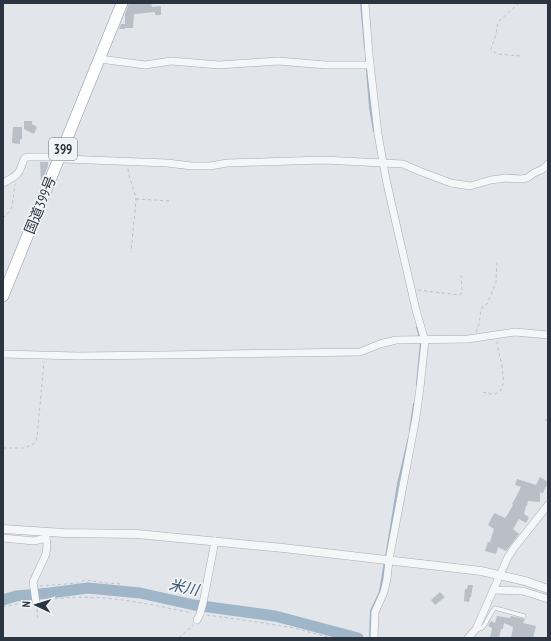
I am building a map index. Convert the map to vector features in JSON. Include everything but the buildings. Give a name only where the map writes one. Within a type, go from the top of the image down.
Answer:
[{"type":"highway","name":"国道399号","points":[[3,296],[122,3]]},
{"type":"street","points":[[365,3],[368,65],[378,134],[380,162],[395,219],[422,339],[425,342],[420,388],[389,560],[387,579],[384,592],[375,612],[374,637]]},
{"type":"street","points":[[100,59],[145,65],[171,61],[219,65],[278,62],[326,65],[368,65]]},
{"type":"street","points":[[3,183],[20,172],[24,158],[27,157],[127,160],[192,166],[210,166],[227,163],[323,160],[380,162],[403,164],[419,172],[451,183],[470,186],[491,180],[527,178],[543,169],[548,164]]},
{"type":"street","points":[[3,354],[162,355],[360,352],[380,344],[396,340],[468,339],[515,332],[548,335]]},
{"type":"street","points":[[468,638],[475,630],[508,557],[548,505]]},
{"type":"street","points":[[3,529],[46,535],[137,534],[283,548],[481,571],[525,581],[548,589]]},
{"type":"street","points":[[3,538],[34,540],[46,535]]},
{"type":"street","points":[[34,596],[34,579],[46,554],[46,535]]},
{"type":"street","points":[[200,612],[215,541]]},
{"type":"street","points":[[494,590],[523,591],[548,599]]},
{"type":"lane","points":[[475,630],[481,629],[495,608],[524,616]]},
{"type":"path","points":[[519,3],[499,21],[491,49],[497,54],[521,56]]},
{"type":"path","points":[[127,160],[129,178],[135,199],[131,252]]},
{"type":"path","points":[[3,218],[12,207],[16,176]]},
{"type":"path","points":[[135,199],[172,201]]},
{"type":"path","points":[[474,338],[479,324],[480,310],[487,304],[496,282],[498,261]]},
{"type":"path","points":[[412,293],[417,290],[459,295],[462,293],[461,275]]},
{"type":"path","points":[[483,392],[496,394],[500,391],[502,386],[504,373],[497,347],[496,335]]},
{"type":"path","points":[[3,448],[25,448],[35,443],[37,438],[44,355]]},
{"type":"path","points":[[544,419],[548,424]]},
{"type":"path","points":[[3,607],[17,604],[52,586],[77,583],[85,580],[122,584]]},
{"type":"path","points":[[34,596],[56,598],[104,597],[294,628],[331,638]]},
{"type":"path","points":[[34,596],[38,620]]},
{"type":"path","points":[[179,638],[200,612]]},
{"type":"waterway","points":[[361,3],[365,48]]},
{"type":"waterway","points":[[366,58],[370,107],[374,131]]},
{"type":"waterway","points":[[417,327],[420,338]]},
{"type":"waterway","points":[[417,384],[421,342]]},
{"type":"waterway","points":[[410,431],[414,404]]},
{"type":"waterway","points":[[386,557],[398,484],[409,437]]},
{"type":"waterway","points":[[370,638],[371,611],[380,592],[385,561]]},
{"type":"waterway","name":"米川","points":[[3,600],[16,596],[88,588],[140,593],[194,605],[275,616],[358,638]]}]
